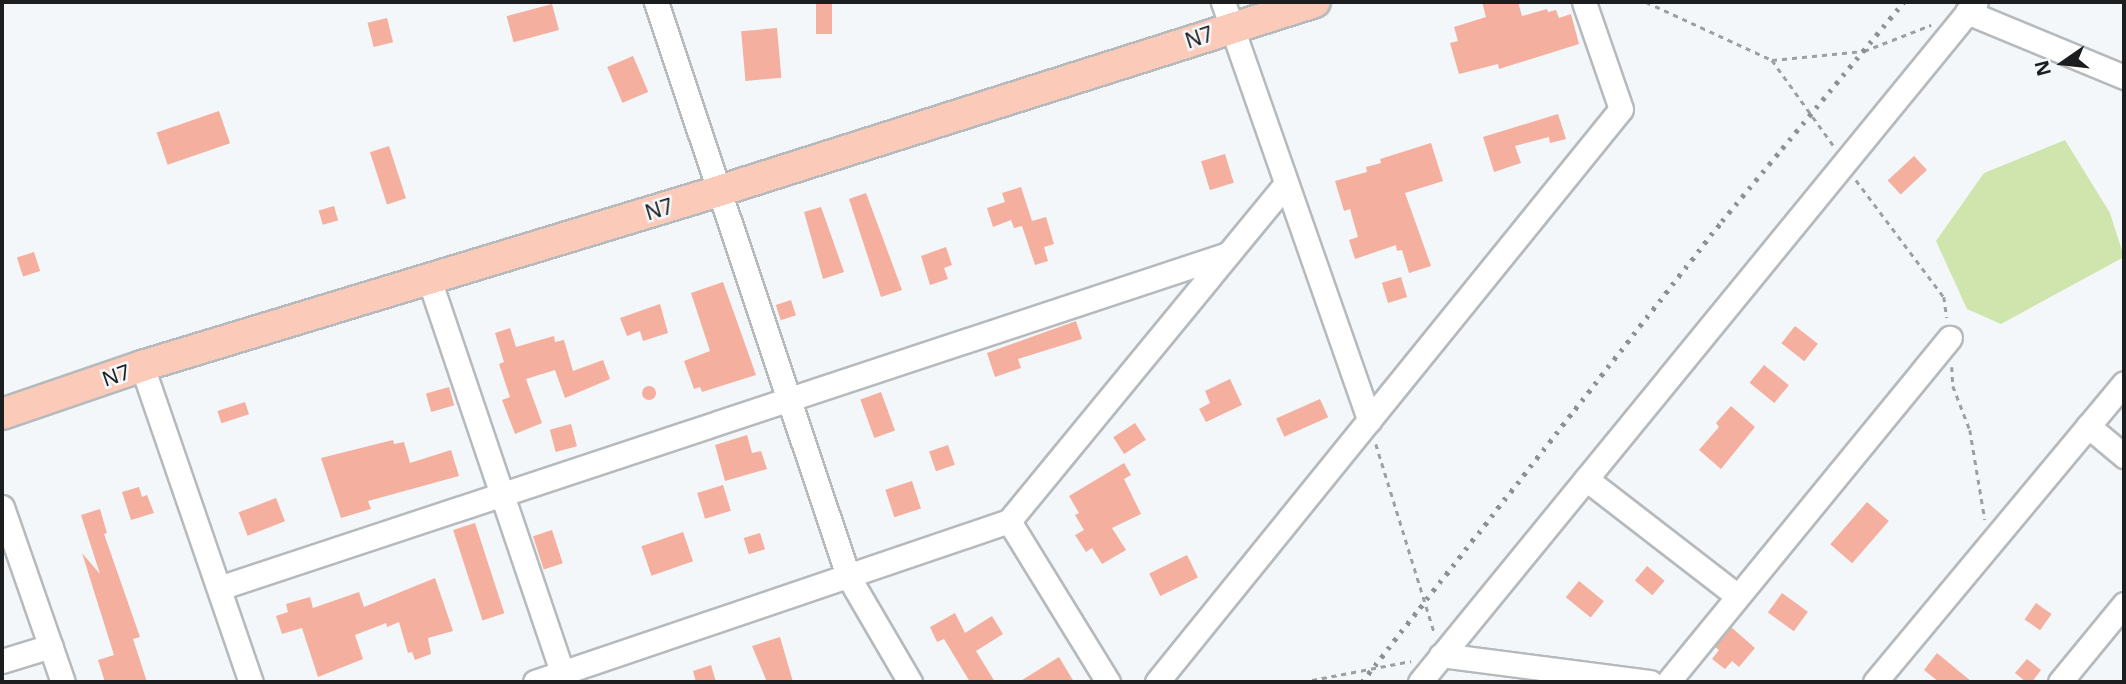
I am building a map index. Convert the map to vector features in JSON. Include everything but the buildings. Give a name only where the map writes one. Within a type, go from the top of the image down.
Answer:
[{"type":"main road","name":"N7","points":[[2,414],[142,366],[719,191],[1227,14],[1315,2]]},
{"type":"street","points":[[656,2],[848,576],[910,682]]},
{"type":"street","points":[[1157,682],[1620,109],[1584,2]]},
{"type":"street","points":[[1420,682],[1971,7],[2124,77]]},
{"type":"street","points":[[1227,14],[1369,421]]},
{"type":"street","points":[[535,682],[1009,521],[1285,185]]},
{"type":"street","points":[[219,588],[1228,254]]},
{"type":"street","points":[[429,279],[562,673]]},
{"type":"street","points":[[1668,682],[1736,595],[1950,338]]},
{"type":"street","points":[[142,366],[251,682]]},
{"type":"street","points":[[1875,682],[2124,383]]},
{"type":"street","points":[[2088,426],[2124,456]]},
{"type":"street","points":[[1586,479],[1736,595]]},
{"type":"street","points":[[2,507],[63,682]]},
{"type":"street","points":[[1009,521],[1108,682]]},
{"type":"street","points":[[2060,682],[2124,604]]},
{"type":"street","points":[[2,661],[51,646]]},
{"type":"street","points":[[1441,655],[1636,681]]},
{"type":"path","points":[[1646,2],[1772,60],[1864,51],[1971,7]]},
{"type":"path","points":[[1772,60],[1843,163],[1944,297],[1953,386],[1970,430],[1982,492],[1987,548]]},
{"type":"path","points":[[1302,682],[1441,655],[1369,421]]},
{"type":"green space","points":[[2065,140],[2110,213],[2124,257],[2001,324],[1967,309],[1936,241],[1984,173]]},
{"type":"railway","points":[[1362,682],[1722,221],[1904,2]]}]
